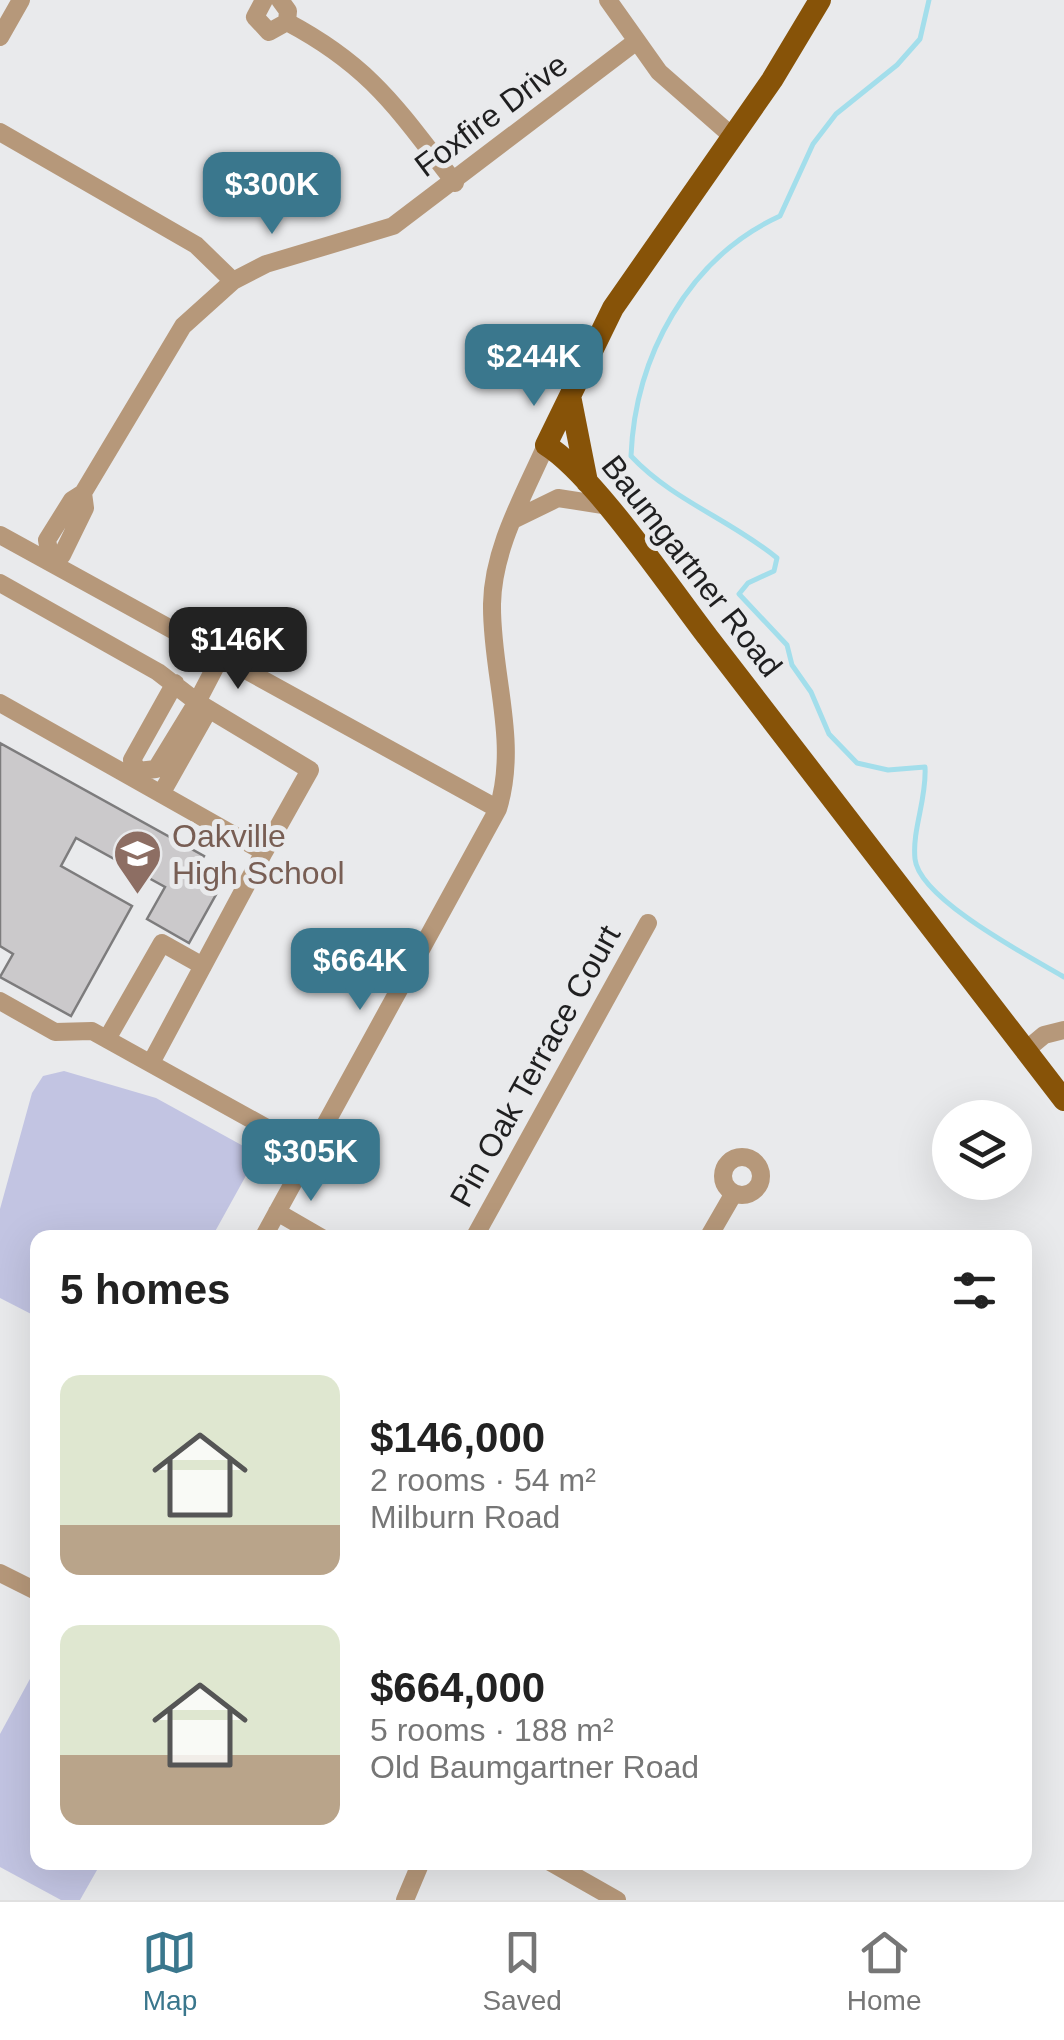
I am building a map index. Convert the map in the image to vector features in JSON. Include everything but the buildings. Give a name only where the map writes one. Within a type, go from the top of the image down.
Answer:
[{"type":"main road","points":[[546,445],[635,273],[732,136],[820,0]]},
{"type":"main road","points":[[570,396],[588,485]]},
{"type":"main road","name":"Baumgartner Road","points":[[546,445],[562,454],[604,505],[1064,1100]]},
{"type":"street","points":[[0,38],[21,0]]},
{"type":"street","points":[[264,0],[255,12],[260,27],[275,31],[288,22]]},
{"type":"street","points":[[280,0],[288,11],[288,22]]},
{"type":"street","points":[[608,0],[634,43],[681,93],[732,136]]},
{"type":"street","points":[[288,22],[335,47],[366,73],[455,182]]},
{"type":"street","name":"Foxfire Drive","points":[[49,558],[62,555],[85,508],[83,493],[184,326],[232,281],[266,264],[393,226],[634,43]]},
{"type":"street","points":[[0,132],[196,245],[232,281]]},
{"type":"street","points":[[267,1230],[498,808],[508,764],[492,604],[497,564],[546,445]]},
{"type":"street","points":[[513,520],[558,498],[604,505]]},
{"type":"street","points":[[0,535],[49,558],[498,808]]},
{"type":"street","points":[[0,582],[175,684],[310,770],[152,1060]]},
{"type":"street","points":[[162,794],[222,656]]},
{"type":"street","points":[[175,684],[132,766],[147,772],[156,769],[203,705]]},
{"type":"street","points":[[0,703],[264,852]]},
{"type":"street","name":"Pin Oak Terrace Court","points":[[478,1230],[648,924]]},
{"type":"street","points":[[107,1038],[162,943],[203,966]]},
{"type":"street","points":[[0,1000],[55,1032],[92,1031],[152,1060],[310,1152]]},
{"type":"street","points":[[1026,1050],[1044,1036],[1064,1030]]},
{"type":"street","points":[[713,1230],[734,1193]]},
{"type":"street","points":[[277,1212],[308,1230]]},
{"type":"street","points":[[0,1573],[30,1588]]},
{"type":"street","points":[[405,1900],[418,1870]]},
{"type":"street","points":[[564,1870],[617,1900]]},
{"type":"shaded area","points":[[64,1071],[156,1098],[258,1154],[216,1230],[30,1230],[30,1313],[0,1298],[0,1209],[32,1093],[43,1076]]},
{"type":"shaded area","points":[[30,1679],[30,1870],[97,1870],[80,1900],[61,1900],[0,1867],[0,1734]]},
{"type":"waterway","points":[[929,0],[920,39],[897,65],[836,114],[813,144],[780,216],[747,234],[718,257],[672,315],[643,383],[631,456],[683,498],[777,558],[774,571],[748,583],[739,594],[787,645],[792,665],[811,692],[829,734],[857,763],[888,770],[925,767],[915,848],[921,875],[935,892],[978,926],[1064,977]]},
{"type":"place","name":"Oakville High School","points":[[137,896]]}]
